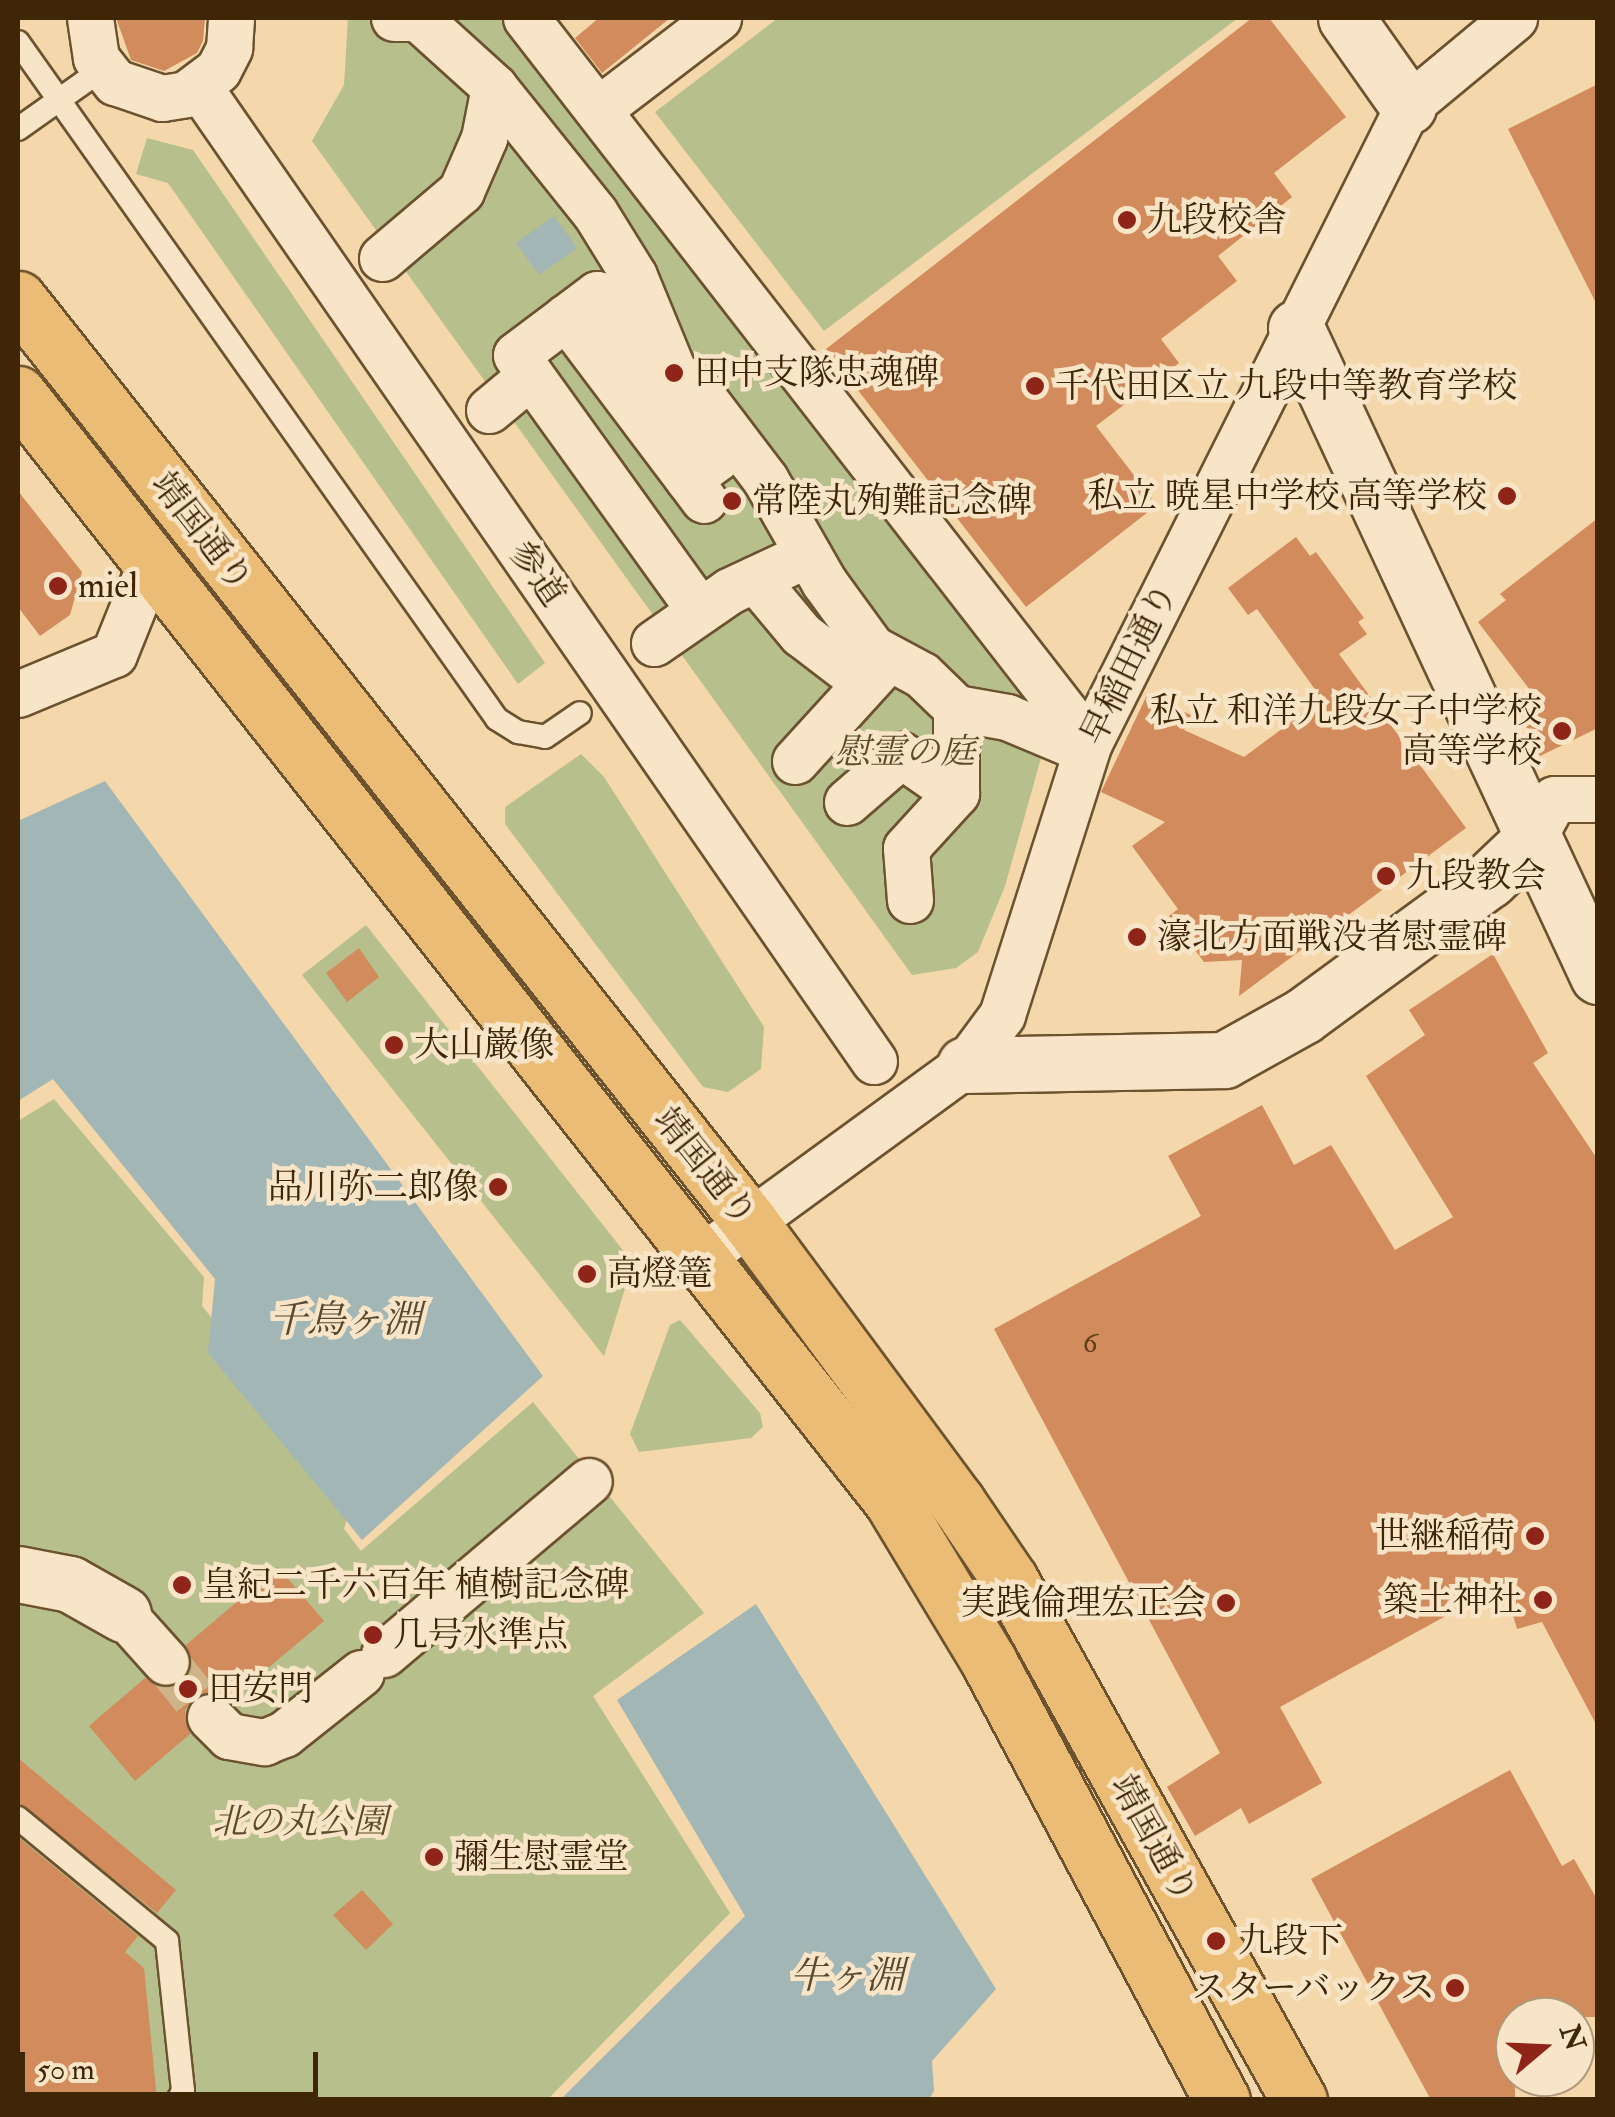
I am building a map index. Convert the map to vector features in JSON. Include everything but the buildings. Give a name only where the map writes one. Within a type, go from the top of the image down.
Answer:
[{"type":"main road","name":"靖国通り","points":[[18,299],[748,1221],[1010,1580],[1298,2100]]},
{"type":"main road","name":"靖国通り","points":[[18,394],[703,1256],[892,1501],[989,1662],[1222,2100]]},
{"type":"street","points":[[90,18],[89,34],[104,68],[138,94],[162,98],[200,87],[230,48],[231,18]]},
{"type":"street","points":[[394,18],[418,18],[494,88],[595,213],[634,276],[674,374],[695,387],[765,479],[808,554],[872,648],[878,670]]},
{"type":"street","points":[[526,18],[1088,746]]},
{"type":"street","points":[[599,110],[718,18]]},
{"type":"street","points":[[1346,18],[1408,106]]},
{"type":"street","name":"早稲田通り","points":[[703,1256],[965,1064],[1002,1015],[1088,746],[1408,106],[1514,18]]},
{"type":"street","name":"参道","points":[[200,87],[874,1061]]},
{"type":"street","points":[[382,258],[461,190],[484,138],[494,88]]},
{"type":"street","points":[[612,490],[687,461],[647,393],[618,354],[597,294],[516,356],[612,490],[700,611]]},
{"type":"street","points":[[1296,328],[1598,976]]},
{"type":"street","points":[[489,410],[530,376]]},
{"type":"street","points":[[654,643],[755,579],[808,554]]},
{"type":"street","points":[[18,694],[114,654],[151,562]]},
{"type":"street","points":[[755,579],[801,634],[878,670],[922,674],[956,708],[1006,717],[1088,746]]},
{"type":"street","points":[[878,670],[802,756],[847,802],[906,848]]},
{"type":"street","points":[[910,900],[906,848],[956,794],[956,708]]},
{"type":"street","points":[[847,802],[901,756],[956,794]]},
{"type":"street","points":[[965,1064],[1224,1060],[1302,1016],[1488,880],[1534,838],[1554,799],[1598,799]]},
{"type":"street","points":[[210,1717],[240,1740],[275,1739],[446,1604],[590,1482]]},
{"type":"street","points":[[18,1574],[70,1584],[123,1614],[166,1662]]},
{"type":"lane","points":[[18,42],[498,719],[518,732],[545,737],[580,712]]},
{"type":"lane","points":[[18,128],[104,68]]},
{"type":"lane","points":[[18,1818],[167,1941],[183,2091],[178,2100]]},
{"type":"green space","name":"慰霊の庭","points":[[348,18],[500,18],[1031,710],[1041,758],[1005,886],[978,952],[956,968],[912,975],[312,141],[344,85]]},
{"type":"green space","points":[[778,18],[1238,18],[824,331],[655,112]]},
{"type":"green space","points":[[147,138],[193,150],[545,663],[518,684],[168,183],[136,174]]},
{"type":"green space","points":[[581,754],[604,777],[764,1027],[761,1069],[728,1092],[703,1087],[505,824],[505,807]]},
{"type":"green space","points":[[366,925],[633,1263],[604,1356],[302,975]]},
{"type":"green space","name":"北の丸公園","points":[[54,1099],[204,1277],[202,1306],[355,1492],[344,1529],[361,1551],[533,1402],[704,1613],[593,1696],[730,1913],[548,2099],[18,2100],[18,1121]]},
{"type":"green space","points":[[680,1320],[760,1413],[763,1427],[751,1438],[639,1452],[630,1434],[670,1325]]},
{"type":"water","points":[[554,216],[577,248],[539,275],[516,243]]},
{"type":"water","name":"千鳥ヶ淵","points":[[105,781],[543,1376],[362,1540],[208,1353],[215,1279],[53,1079],[18,1101],[18,821]]},
{"type":"water","name":"牛ヶ淵","points":[[756,1604],[996,1989],[932,2061],[934,2091],[929,2099],[561,2099],[745,1916],[617,1700]]},
{"type":"tunnel","points":[[166,1662],[210,1717]]},
{"type":"place","name":"九段校舎","points":[[1127,220]]},
{"type":"place","name":"田中支隊忠魂碑","points":[[674,373]]},
{"type":"place","name":"千代田区立 九段中等教育学校","points":[[1035,386]]},
{"type":"place","name":"私立 暁星中学校 高等学校","points":[[1507,496]]},
{"type":"place","name":"常陸丸殉難記念碑","points":[[732,501]]},
{"type":"place","name":"miel","points":[[58,586]]},
{"type":"place","name":"私立 和洋九段女子中学校 高等学校","points":[[1562,731]]},
{"type":"place","name":"九段教会","points":[[1386,876]]},
{"type":"place","name":"濠北方面戦没者慰霊碑","points":[[1137,937]]},
{"type":"place","name":"大山巌像","points":[[394,1045]]},
{"type":"place","name":"品川弥二郎像","points":[[498,1187]]},
{"type":"place","name":"高燈篭","points":[[587,1274]]},
{"type":"place","name":"世継稲荷","points":[[1535,1536]]},
{"type":"place","name":"皇紀二千六百年 植樹記念碑","points":[[182,1585]]},
{"type":"place","name":"築土神社","points":[[1543,1600]]},
{"type":"place","name":"実践倫理宏正会","points":[[1226,1603]]},
{"type":"place","name":"几号水準点","points":[[373,1635]]},
{"type":"place","name":"田安門","points":[[188,1689]]},
{"type":"place","name":"彌生慰霊堂","points":[[434,1857]]},
{"type":"place","name":"九段下","points":[[1216,1941]]},
{"type":"place","name":"スターバックス","points":[[1455,1988]]}]
